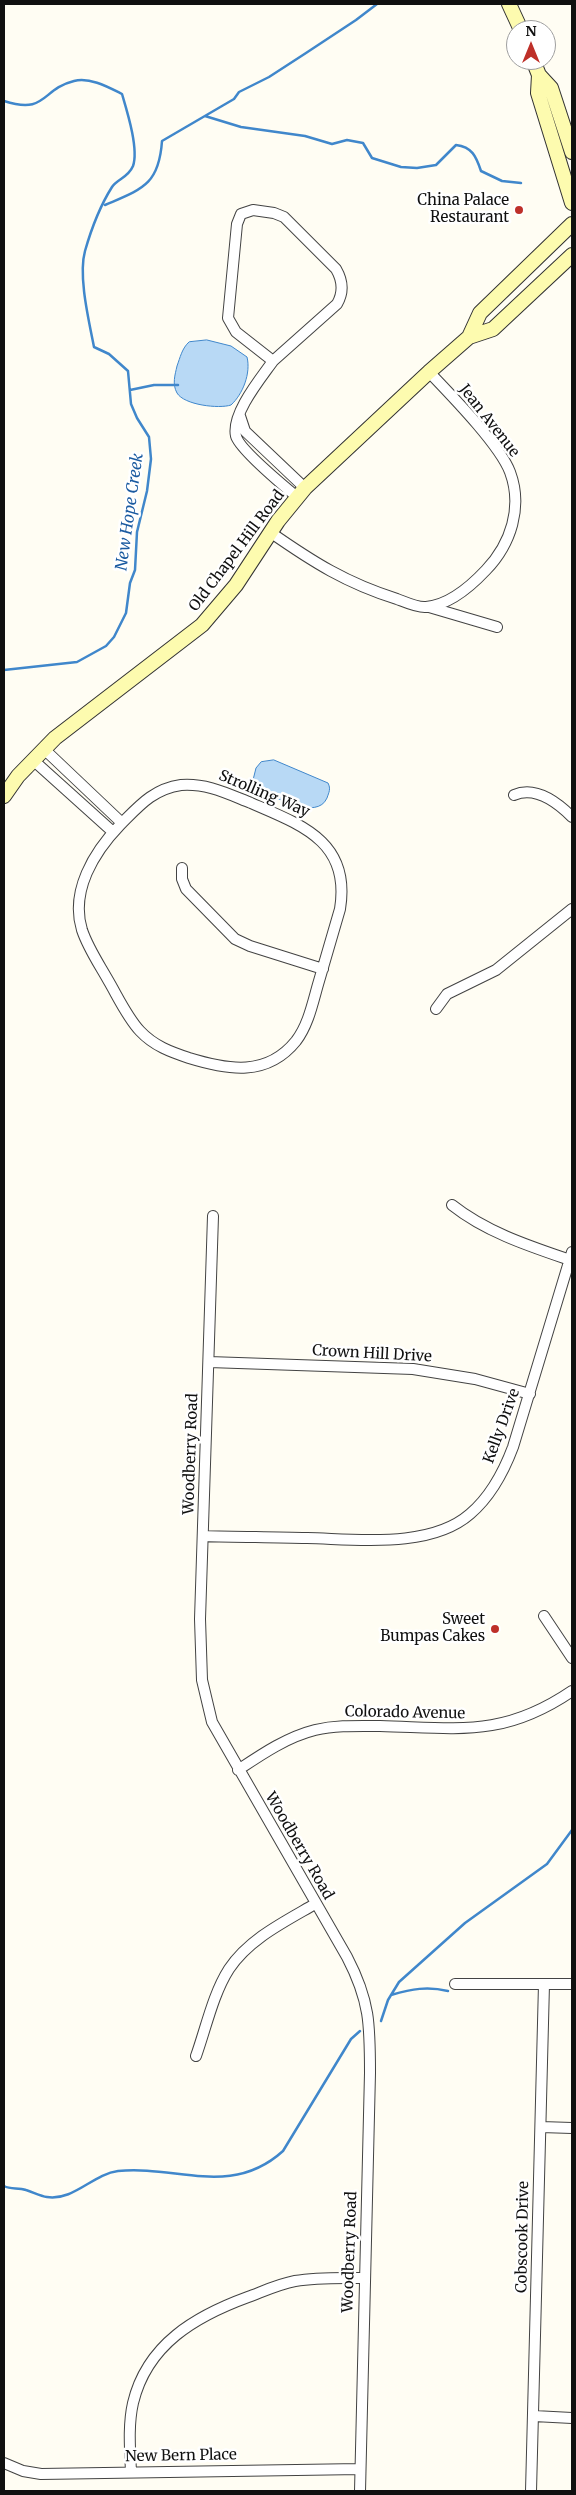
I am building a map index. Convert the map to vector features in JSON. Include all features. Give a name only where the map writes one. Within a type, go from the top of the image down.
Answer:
[{"type":"main road","points":[[509,4],[516,20]]},
{"type":"main road","points":[[537,70],[551,88],[572,152]]},
{"type":"main road","points":[[539,75],[538,93],[572,203]]},
{"type":"main road","name":"Old Chapel Hill Road","points":[[469,337],[480,313],[572,224]]},
{"type":"main road","name":"Old Chapel Hill Road","points":[[4,796],[44,749],[202,625],[236,585],[270,532],[301,493],[428,372],[469,337],[493,329],[572,255]]},
{"type":"street","points":[[273,361],[236,332],[228,318],[237,224],[241,214],[253,210],[274,213],[284,217],[336,269],[341,280],[341,294],[337,304],[273,361],[245,402],[240,415],[245,431],[301,493]]},
{"type":"street","name":"Jean Avenue","points":[[428,372],[466,413],[507,466],[512,481],[515,509],[506,544],[491,565],[473,583],[444,603],[428,607]]},
{"type":"street","points":[[270,532],[315,563],[362,588],[425,608],[428,607],[497,627]]},
{"type":"street","points":[[44,749],[122,822]]},
{"type":"street","points":[[33,760],[113,832]]},
{"type":"street","name":"Strolling Way","points":[[190,784],[219,790],[311,831],[324,843],[335,859],[342,888],[340,909],[304,1029],[289,1049],[269,1063],[245,1069],[230,1068],[187,1057],[156,1044],[133,1022],[92,951],[81,928],[79,900],[84,878],[113,832],[122,822],[153,794],[172,786],[190,784]]},
{"type":"street","points":[[73,796],[83,785]]},
{"type":"street","points":[[514,795],[525,792],[541,795],[572,817]]},
{"type":"street","points":[[182,868],[182,879],[186,889],[235,938],[250,946],[323,969]]},
{"type":"street","points":[[436,1009],[447,994],[496,970],[572,909]]},
{"type":"street","points":[[452,1204],[472,1218],[513,1240],[571,1256]]},
{"type":"street","name":"Woodberry Road","points":[[212,1216],[204,1536],[200,1619],[202,1680],[212,1722],[356,1976],[368,2008],[370,2073],[360,2491]]},
{"type":"street","name":"Kelly Drive","points":[[204,1536],[380,1540],[419,1536],[456,1524],[470,1515],[506,1467],[571,1256]]},
{"type":"street","name":"Crown Hill Drive","points":[[209,1362],[413,1369],[475,1379],[530,1394]]},
{"type":"street","points":[[544,1616],[572,1658]]},
{"type":"street","name":"Colorado Avenue","points":[[238,1770],[292,1738],[316,1730],[345,1726],[486,1728],[531,1715],[572,1690]]},
{"type":"street","points":[[196,2056],[216,1999],[234,1963],[264,1935],[314,1904]]},
{"type":"street","points":[[455,1984],[572,1984]]},
{"type":"street","name":"Cobscook Drive","points":[[531,2491],[544,1984]]},
{"type":"street","points":[[541,2127],[572,2128]]},
{"type":"street","points":[[131,2472],[131,2420],[133,2403],[152,2361],[169,2340],[205,2314],[286,2283],[317,2279],[364,2278]]},
{"type":"street","points":[[534,2416],[572,2418]]},
{"type":"street","name":"New Bern Place","points":[[4,2463],[23,2471],[41,2474],[360,2469]]},
{"type":"water","points":[[207,340],[231,346],[247,357],[248,370],[245,383],[231,405],[218,407],[194,403],[181,397],[175,390],[175,373],[185,347],[189,342]]},
{"type":"water","points":[[274,760],[328,783],[329,792],[322,805],[305,807],[295,805],[257,788],[253,780],[256,768],[261,762]]},
{"type":"waterway","points":[[105,205],[139,189],[146,183],[157,167],[162,141],[234,99],[239,92],[269,77],[377,4]]},
{"type":"waterway","name":"New Hope Creek","points":[[4,101],[28,105],[36,103],[55,89],[80,80],[99,83],[122,94],[135,150],[133,166],[112,187],[96,218],[83,261],[83,286],[94,347],[109,354],[128,371],[131,404],[149,437],[151,459],[147,491],[137,532],[135,570],[130,583],[126,613],[114,637],[106,646],[77,662],[4,670]]},
{"type":"waterway","points":[[205,116],[241,127],[305,136],[332,144],[347,140],[363,143],[372,158],[401,167],[417,168],[436,165],[456,145],[461,146],[473,153],[481,171],[502,181],[521,183]]},
{"type":"waterway","points":[[130,390],[154,385],[178,385]]},
{"type":"waterway","points":[[381,2021],[388,2000],[399,1982],[465,1923],[547,1864],[572,1830]]},
{"type":"waterway","points":[[391,1995],[420,1989],[448,1991]]},
{"type":"waterway","points":[[4,2186],[23,2189],[44,2196],[57,2197],[66,2195],[100,2177],[118,2171],[140,2170],[223,2176],[244,2173],[263,2165],[283,2151],[351,2039],[360,2031]]},
{"type":"place","name":"China Palace Restaurant","points":[[519,210]]},
{"type":"place","name":"Sweet Bumpas Cakes","points":[[495,1629]]}]
